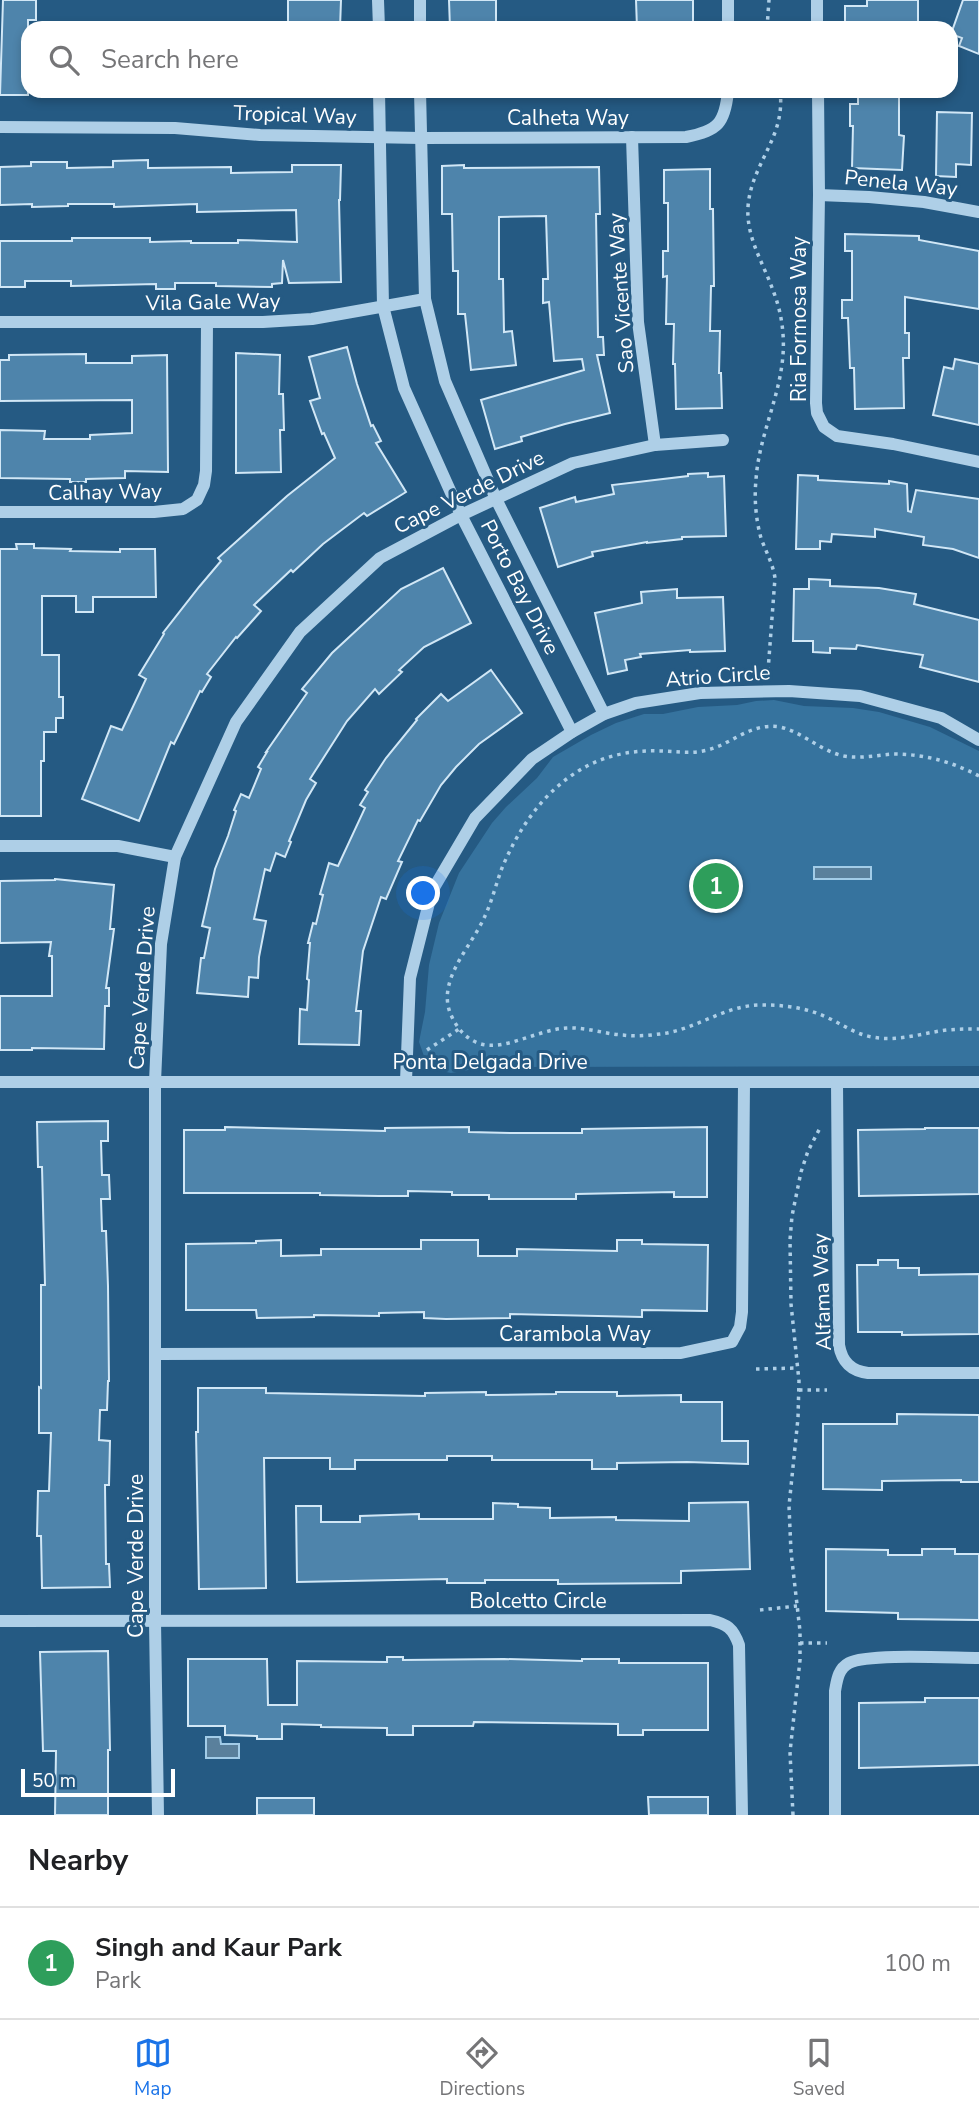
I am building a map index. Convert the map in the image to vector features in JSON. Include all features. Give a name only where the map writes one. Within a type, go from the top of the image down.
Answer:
[{"type":"street","points":[[379,0],[379,21]]},
{"type":"street","points":[[420,0],[420,21]]},
{"type":"street","points":[[728,0],[728,21]]},
{"type":"street","points":[[817,0],[817,21]]},
{"type":"street","name":"Porto Bay Drive","points":[[379,98],[383,306],[404,388],[461,515],[572,732]]},
{"type":"street","name":"Porto Bay Drive","points":[[421,98],[425,299],[446,381],[496,499],[604,714]]},
{"type":"street","name":"Calheta Way","points":[[379,136],[686,137],[706,133],[718,125],[726,112],[727,98]]},
{"type":"street","name":"Ria Formosa Way","points":[[818,98],[817,413],[824,427],[837,436],[893,444],[979,462]]},
{"type":"street","name":"Tropical Way","points":[[0,127],[175,128],[260,135],[379,136]]},
{"type":"street","name":"Sao Vicente Way","points":[[632,137],[638,322],[654,445]]},
{"type":"street","name":"Penela Way","points":[[819,195],[924,202],[979,212]]},
{"type":"street","name":"Vila Gale Way","points":[[0,322],[263,322],[312,319],[425,299]]},
{"type":"street","name":"Calhay Way","points":[[0,512],[154,512],[183,509],[197,500],[204,485],[206,471],[207,322]]},
{"type":"street","name":"Cape Verde Drive","points":[[158,1815],[155,1621],[155,1082],[161,944],[174,857],[236,722],[300,632],[380,558],[461,515],[573,463],[654,445],[723,440]]},
{"type":"street","name":"Atrio Circle","points":[[406,1081],[410,978],[432,891],[475,818],[532,759],[572,732],[604,714],[636,703],[700,693],[801,692],[860,696],[940,718],[979,740]]},
{"type":"street","points":[[0,845],[118,846],[174,857]]},
{"type":"street","name":"Ponta Delgada Drive","points":[[0,1082],[979,1082]]},
{"type":"street","name":"Alfama Way","points":[[837,1082],[839,1345],[843,1358],[853,1369],[868,1373],[979,1373]]},
{"type":"street","name":"Carambola Way","points":[[155,1354],[681,1353],[732,1342],[740,1327],[742,1312],[744,1083]]},
{"type":"street","name":"Bolcetto Circle","points":[[155,1621],[710,1620],[726,1624],[735,1632],[739,1645],[742,1815]]},
{"type":"street","points":[[0,1621],[155,1621]]},
{"type":"street","points":[[835,1815],[835,1691],[838,1673],[849,1663],[871,1658],[979,1658]]},
{"type":"path","points":[[768,21],[769,0]]},
{"type":"path","points":[[768,671],[775,578],[759,529],[755,492],[758,460],[779,385],[783,333],[775,295],[750,234],[748,209],[753,180],[774,140],[781,109],[780,98]]},
{"type":"path","points":[[979,776],[952,764],[923,756],[842,755],[828,751],[792,731],[768,726],[747,730],[725,743],[703,751],[642,751],[605,758],[589,765],[549,793],[531,816],[510,852],[486,913],[447,989],[447,1006],[455,1024],[477,1043],[492,1046],[546,1030],[564,1028],[623,1035],[656,1034],[689,1027],[731,1009],[751,1005],[785,1006],[809,1011],[855,1033],[880,1039],[948,1030],[979,1029]]},
{"type":"path","points":[[427,1050],[459,1029]]},
{"type":"path","points":[[793,1815],[790,1752],[800,1643],[789,1506],[799,1390],[790,1294],[790,1240],[801,1172],[821,1122]]},
{"type":"path","points":[[756,1369],[798,1368]]},
{"type":"path","points":[[799,1390],[827,1390]]},
{"type":"path","points":[[760,1610],[797,1606]]},
{"type":"path","points":[[800,1643],[827,1643]]},
{"type":"shaded area","points":[[774,700],[804,706],[879,712],[930,727],[979,751],[979,1066],[486,1067],[451,1073],[432,1066],[425,1059],[419,1042],[429,965],[439,923],[459,873],[492,823],[506,807],[537,778],[553,757],[616,723],[644,714]]},
{"type":"shaded area","points":[[814,867],[871,867],[871,879],[814,879]]},
{"type":"shaded area","points":[[206,1737],[220,1737],[221,1744],[239,1744],[239,1758],[206,1758]]},
{"type":"building","points":[[3,0],[36,0],[36,20],[21,21],[21,95],[0,95]]},
{"type":"building","points":[[288,0],[341,0],[340,21],[288,21]]},
{"type":"building","points":[[449,0],[496,0],[496,21],[450,21]]},
{"type":"building","points":[[636,0],[693,0],[693,21],[637,21]]},
{"type":"building","points":[[867,0],[918,0],[918,21],[845,21],[845,6],[867,6]]},
{"type":"building","points":[[963,0],[979,0],[979,54],[959,46],[962,38],[958,37],[958,21],[956,21]]},
{"type":"building","points":[[858,98],[899,98],[899,135],[904,136],[902,170],[852,168],[853,126],[850,126],[850,104],[858,104]]},
{"type":"building","points":[[937,112],[972,113],[971,165],[956,164],[956,177],[936,176]]},
{"type":"building","points":[[148,160],[148,168],[231,167],[231,173],[292,172],[292,165],[341,165],[341,282],[289,283],[283,260],[282,283],[272,284],[272,287],[175,283],[175,289],[156,289],[156,284],[71,286],[71,281],[25,281],[25,287],[0,287],[0,241],[150,238],[150,242],[297,242],[296,210],[197,212],[197,204],[114,207],[114,204],[32,207],[32,204],[0,205],[0,167],[31,166],[31,162],[67,162],[67,168],[113,167],[113,161]]},
{"type":"building","points":[[464,165],[464,168],[599,167],[600,214],[596,214],[598,337],[603,337],[604,355],[597,355],[610,413],[521,437],[522,441],[495,449],[481,400],[584,370],[582,359],[554,361],[549,302],[543,303],[543,279],[548,279],[546,216],[499,217],[499,279],[503,279],[504,332],[512,331],[516,365],[471,370],[465,314],[458,314],[458,271],[453,271],[452,214],[442,214],[442,166]]},
{"type":"building","points":[[710,169],[714,286],[711,286],[710,331],[720,331],[722,408],[676,409],[674,324],[666,324],[667,276],[663,277],[663,251],[668,251],[668,203],[664,203],[664,170]]},
{"type":"building","points":[[845,234],[919,236],[919,240],[979,251],[979,309],[905,297],[905,333],[909,333],[909,358],[903,358],[904,408],[855,409],[854,368],[850,368],[848,318],[842,318],[842,300],[852,300],[852,251],[845,251]]},
{"type":"building","points":[[347,347],[371,426],[373,425],[381,441],[376,443],[406,492],[367,516],[364,513],[323,544],[293,572],[291,570],[254,605],[261,611],[207,674],[211,677],[202,692],[200,691],[174,744],[171,742],[139,821],[82,799],[111,726],[122,730],[146,679],[139,675],[163,633],[221,561],[218,558],[287,496],[335,458],[324,433],[322,434],[310,401],[320,398],[309,357]]},
{"type":"building","points":[[236,353],[280,355],[279,394],[283,394],[284,430],[280,430],[281,472],[236,473]]},
{"type":"building","points":[[86,354],[86,363],[132,363],[132,356],[167,355],[168,472],[125,471],[125,478],[86,479],[86,482],[70,482],[70,479],[0,478],[0,430],[45,431],[44,439],[90,439],[90,435],[132,433],[132,400],[0,401],[0,360],[9,360],[9,355]]},
{"type":"building","points":[[955,359],[979,364],[979,425],[933,415],[944,367],[953,369]]},
{"type":"building","points":[[708,473],[708,477],[724,476],[726,536],[682,537],[592,552],[593,556],[558,567],[540,508],[575,497],[576,502],[614,494],[612,485]]},
{"type":"building","points":[[798,475],[818,476],[818,480],[889,484],[889,481],[907,484],[908,511],[911,512],[916,490],[979,499],[979,558],[953,549],[923,545],[924,537],[875,529],[875,537],[832,534],[831,542],[820,541],[820,549],[796,549]]},
{"type":"building","points":[[16,544],[34,544],[34,548],[71,549],[70,551],[120,552],[120,549],[155,549],[156,597],[93,597],[93,612],[76,612],[76,596],[42,596],[42,655],[59,655],[59,697],[63,697],[63,718],[56,718],[56,732],[44,732],[41,816],[0,816],[0,549],[17,549]]},
{"type":"building","points":[[443,568],[471,623],[424,647],[399,670],[402,672],[379,694],[375,689],[347,721],[310,779],[316,783],[306,800],[285,857],[276,853],[270,871],[265,869],[254,919],[266,921],[258,978],[249,977],[248,997],[197,993],[201,958],[204,958],[210,928],[202,926],[215,869],[241,794],[249,798],[261,769],[258,767],[266,752],[307,693],[302,689],[332,653],[401,589]]},
{"type":"building","points":[[809,579],[830,580],[830,586],[879,588],[916,594],[914,604],[979,620],[979,682],[920,667],[923,655],[857,645],[856,649],[830,648],[830,653],[813,652],[813,641],[793,641],[794,589],[809,589]]},
{"type":"building","points":[[677,589],[677,598],[723,597],[725,651],[690,650],[640,654],[641,657],[625,660],[627,670],[608,674],[595,613],[642,603],[641,592]]},
{"type":"building","points":[[491,670],[522,713],[479,744],[456,767],[441,785],[420,821],[418,820],[398,861],[402,862],[386,899],[381,897],[363,951],[356,1011],[361,1011],[359,1045],[299,1044],[300,1009],[307,1010],[308,943],[313,923],[316,924],[323,895],[320,894],[329,863],[338,866],[365,808],[360,805],[368,792],[365,790],[416,719],[441,694],[448,701]]},
{"type":"building","points":[[55,879],[114,885],[110,929],[114,929],[106,988],[109,988],[109,1006],[105,1006],[104,1049],[0,1050],[0,996],[52,996],[52,956],[49,956],[51,942],[0,943],[0,881]]},
{"type":"building","points":[[108,1121],[108,1141],[101,1141],[102,1175],[109,1175],[110,1199],[101,1199],[102,1231],[106,1231],[109,1381],[107,1410],[100,1410],[99,1440],[110,1441],[109,1485],[105,1485],[106,1564],[109,1564],[110,1587],[42,1588],[41,1536],[37,1536],[38,1491],[49,1491],[51,1433],[39,1433],[41,1285],[45,1285],[42,1167],[38,1167],[37,1122]]},
{"type":"building","points":[[225,1127],[385,1131],[385,1128],[469,1127],[469,1132],[582,1133],[582,1129],[707,1127],[707,1197],[674,1197],[674,1192],[576,1194],[576,1199],[489,1199],[489,1195],[408,1191],[408,1196],[184,1193],[184,1130],[225,1130]]},
{"type":"building","points":[[979,1128],[979,1194],[859,1196],[858,1130]]},
{"type":"building","points":[[281,1240],[281,1256],[321,1255],[321,1249],[421,1249],[421,1240],[478,1240],[478,1256],[517,1256],[517,1249],[617,1251],[617,1240],[642,1240],[642,1244],[708,1245],[707,1311],[642,1310],[642,1317],[510,1314],[510,1318],[446,1319],[424,1318],[424,1312],[379,1313],[379,1316],[257,1318],[256,1310],[186,1310],[186,1244]]},
{"type":"building","points":[[878,1260],[898,1260],[898,1268],[919,1268],[919,1275],[979,1274],[979,1334],[902,1335],[902,1332],[858,1332],[857,1265],[878,1265]]},
{"type":"building","points":[[198,1388],[266,1388],[266,1393],[425,1396],[425,1393],[486,1392],[486,1395],[617,1392],[617,1396],[681,1395],[681,1402],[722,1402],[722,1441],[748,1441],[748,1464],[617,1463],[617,1469],[592,1469],[592,1460],[492,1460],[492,1456],[447,1456],[447,1460],[355,1460],[355,1469],[330,1469],[330,1458],[264,1458],[266,1588],[199,1589],[196,1432]]},
{"type":"building","points":[[897,1414],[979,1415],[979,1482],[882,1481],[882,1490],[823,1489],[823,1424],[897,1424]]},
{"type":"building","points":[[748,1502],[750,1569],[681,1571],[681,1583],[558,1584],[558,1580],[485,1580],[485,1583],[447,1583],[447,1579],[297,1582],[296,1506],[321,1506],[321,1522],[360,1522],[360,1516],[419,1514],[419,1519],[493,1519],[493,1503],[550,1508],[550,1518],[616,1517],[616,1520],[689,1521],[689,1503]]},
{"type":"building","points":[[826,1549],[888,1550],[888,1555],[922,1555],[922,1549],[955,1549],[955,1554],[979,1554],[979,1620],[898,1619],[898,1613],[826,1611]]},
{"type":"building","points":[[108,1651],[108,1815],[55,1815],[56,1751],[43,1751],[40,1652]]},
{"type":"building","points":[[387,1657],[403,1657],[403,1660],[619,1659],[619,1663],[708,1663],[708,1730],[643,1730],[643,1735],[618,1735],[618,1724],[474,1722],[473,1726],[413,1726],[413,1735],[387,1735],[387,1728],[282,1724],[282,1739],[257,1739],[257,1736],[225,1735],[225,1726],[188,1726],[188,1659],[267,1659],[268,1705],[297,1705],[297,1661],[387,1662]]},
{"type":"building","points":[[925,1698],[979,1698],[979,1765],[859,1768],[859,1703],[925,1702]]},
{"type":"building","points":[[648,1797],[708,1797],[708,1815],[649,1815]]},
{"type":"building","points":[[257,1798],[314,1798],[314,1815],[257,1815]]},
{"type":"place","name":"Singh and Kaur Park","points":[[716,886]]}]
